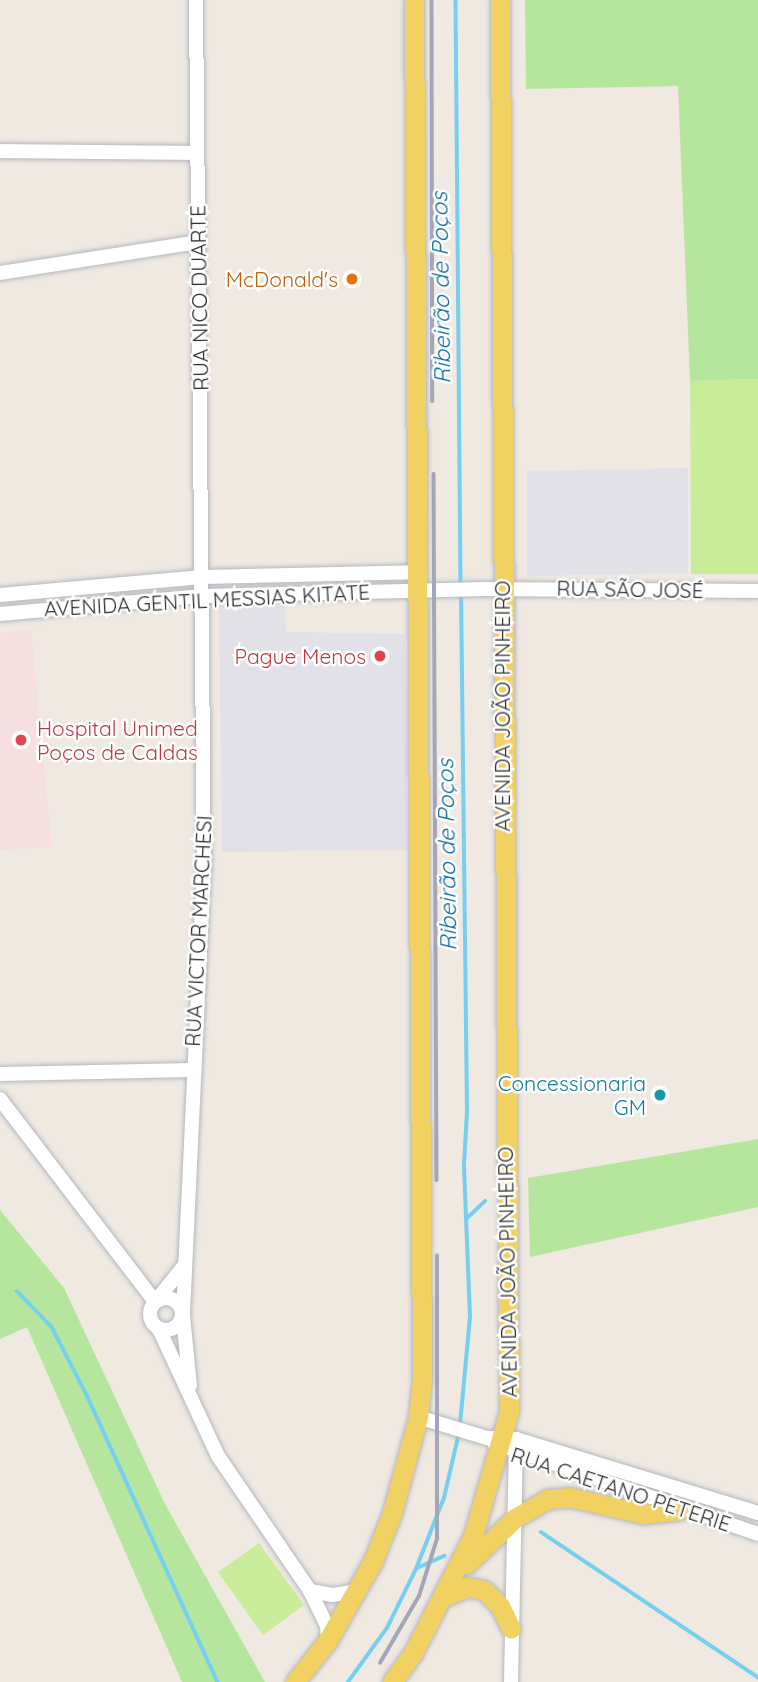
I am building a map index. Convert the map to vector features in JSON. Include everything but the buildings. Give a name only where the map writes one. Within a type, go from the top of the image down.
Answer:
[{"type":"main road","points":[[295,1682],[328,1640],[359,1591],[392,1513],[418,1417],[421,1393],[414,0]]},
{"type":"main road","name":"AVENIDA JOÃO PINHEIRO","points":[[500,0],[494,589],[509,1411],[500,1442]]},
{"type":"main road","points":[[392,1682],[444,1595],[473,1536],[500,1442]]},
{"type":"main road","points":[[444,1595],[478,1550],[515,1518],[558,1497],[643,1514],[679,1510]]},
{"type":"main road","points":[[444,1595],[468,1587],[484,1590],[500,1606],[511,1629]]},
{"type":"street","name":"RUA NICO DUARTE","points":[[196,0],[195,153],[203,596]]},
{"type":"street","points":[[0,151],[195,153]]},
{"type":"street","points":[[0,273],[197,242]]},
{"type":"street","name":"AVENIDA GENTIL MESSIAS KITATE","points":[[0,596],[202,577],[415,581]]},
{"type":"street","name":"AVENIDA GENTIL MESSIAS KITATE","points":[[0,614],[41,608],[415,581]]},
{"type":"street","name":"RUA SÃO JOSÉ","points":[[415,581],[435,589],[758,591]]},
{"type":"street","points":[[39,591],[41,608]]},
{"type":"street","name":"RUA VICTOR MARCHESI","points":[[193,1397],[183,1314],[191,1070],[204,867],[203,596]]},
{"type":"street","points":[[0,1074],[191,1070]]},
{"type":"street","points":[[0,1099],[155,1302]]},
{"type":"street","points":[[184,1266],[166,1284],[150,1317],[159,1329],[236,1487],[310,1591],[327,1626],[328,1640]]},
{"type":"street","points":[[140,1284],[166,1284]]},
{"type":"street","points":[[155,1302],[174,1299],[183,1314],[173,1329],[159,1329]]},
{"type":"street","name":"RUA CAETANO PETERIE","points":[[418,1417],[758,1513]]},
{"type":"street","name":"RUA CAETANO PETERIE","points":[[500,1442],[679,1510],[758,1534]]},
{"type":"street","name":"AVENIDA JOÃO PINHEIRO","points":[[500,1442],[515,1518],[511,1682]]},
{"type":"street","points":[[310,1591],[333,1595],[359,1591]]},
{"type":"shaded area","points":[[688,468],[688,573],[527,576],[527,471]]},
{"type":"shaded area","points":[[285,601],[286,632],[405,634],[408,850],[222,852],[219,605]]},
{"type":"shaded area","name":"Hospital Unimed Poços de Caldas","points":[[31,630],[52,847],[0,850],[0,633]]},
{"type":"green space","points":[[525,0],[758,0],[758,379],[690,381],[678,86],[526,89]]},
{"type":"green space","points":[[758,379],[758,574],[691,574],[690,381]]},
{"type":"green space","points":[[758,1139],[758,1207],[530,1257],[528,1178]]},
{"type":"green space","points":[[0,1210],[64,1288],[165,1504],[265,1682],[182,1682],[27,1327],[0,1339]]},
{"type":"green space","points":[[259,1543],[304,1605],[263,1635],[218,1572]]},
{"type":"waterway","name":"Ribeirão de Poços","points":[[456,0],[461,586]]},
{"type":"waterway","name":"Ribeirão de Poços","points":[[460,1425],[470,1317],[464,1165],[467,1112],[461,594]]},
{"type":"waterway","points":[[466,1219],[485,1201]]},
{"type":"waterway","points":[[17,1291],[52,1327],[87,1395],[218,1682]]},
{"type":"waterway","name":"Ribeirão de Poços","points":[[348,1682],[387,1628],[416,1569],[444,1498],[459,1433]]},
{"type":"waterway","points":[[541,1532],[758,1677]]},
{"type":"waterway","points":[[417,1568],[444,1556]]},
{"type":"railway","points":[[432,0],[433,401]]},
{"type":"railway","points":[[434,474],[437,1180]]},
{"type":"railway","points":[[380,1663],[419,1596],[437,1539],[437,1256]]},
{"type":"place","name":"McDonald's","points":[[352,279]]},
{"type":"place","name":"Pague Menos","points":[[380,656]]},
{"type":"place","name":"Hospital Unimed Poços de Caldas","points":[[21,740]]},
{"type":"place","name":"Concessionaria GM","points":[[660,1095]]}]
